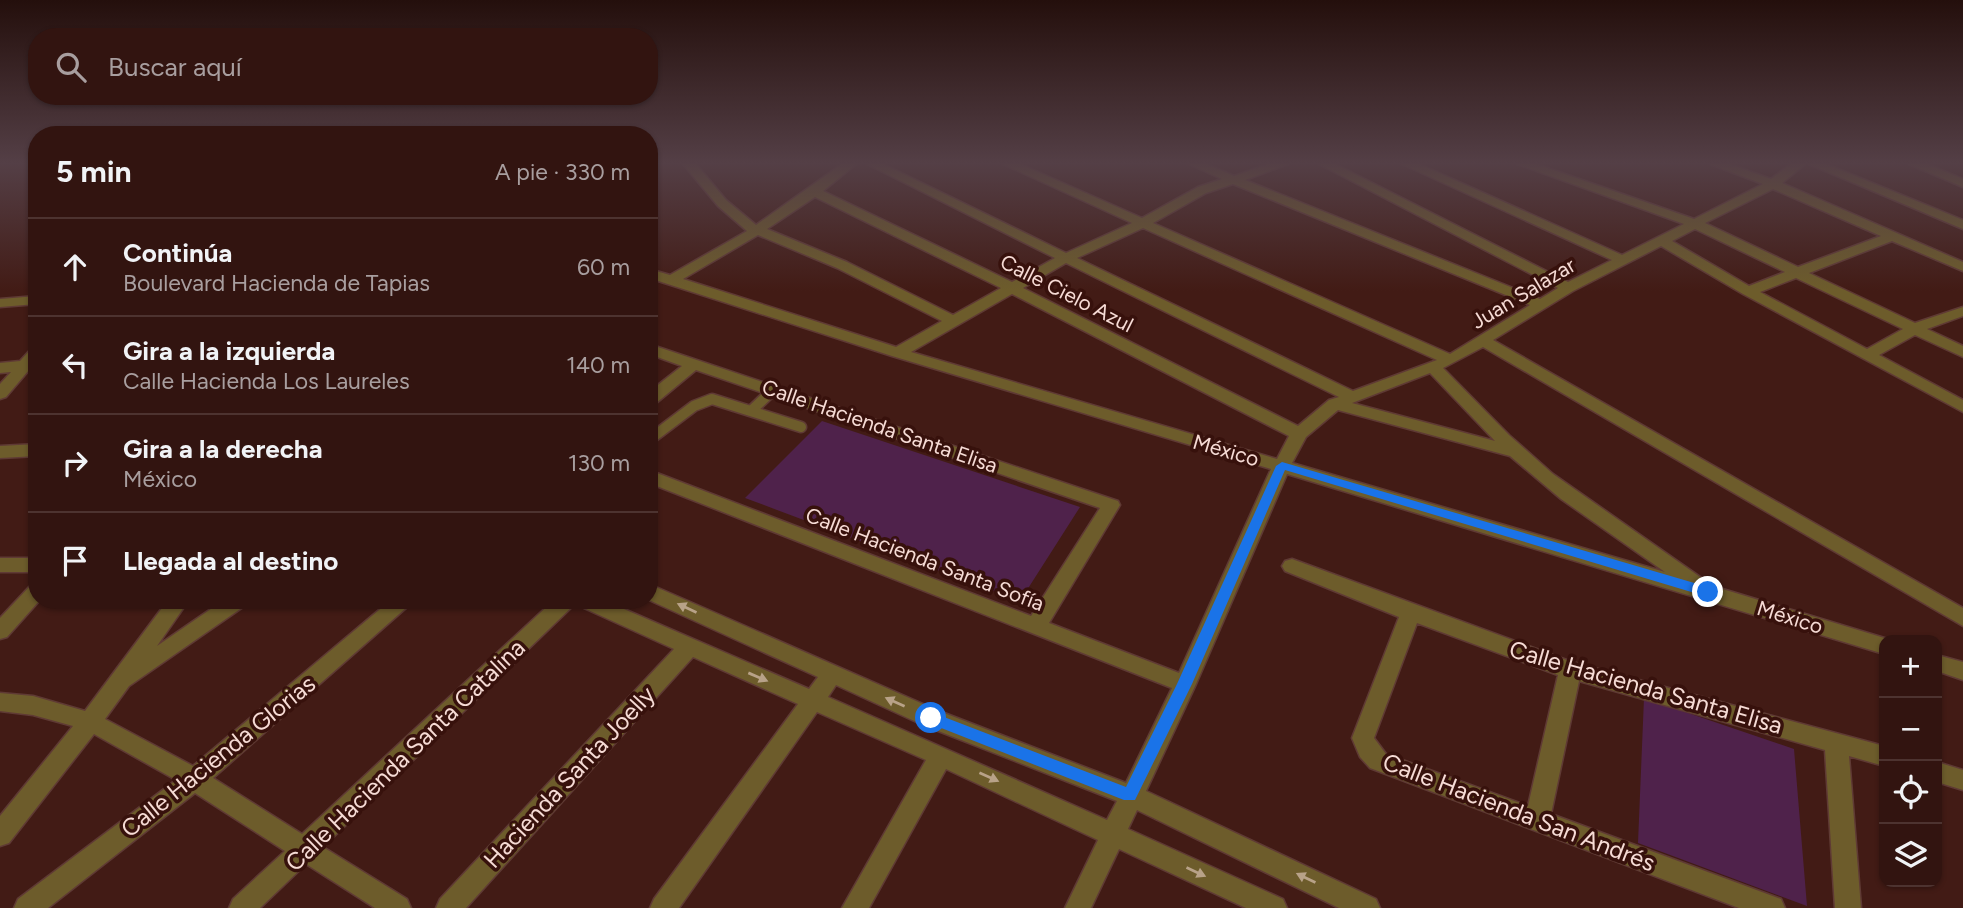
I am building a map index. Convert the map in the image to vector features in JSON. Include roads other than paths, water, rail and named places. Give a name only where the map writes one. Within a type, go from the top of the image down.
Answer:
[{"type":"street","points":[[726,206],[748,227],[793,243],[955,322]]},
{"type":"street","points":[[672,280],[794,206]]},
{"type":"street","name":"Calle Cielo Azul","points":[[846,206],[1299,434]]},
{"type":"street","points":[[960,206],[1352,397]]},
{"type":"street","points":[[1103,206],[1451,360]]},
{"type":"street","points":[[898,353],[1065,258],[1142,224],[1173,206]]},
{"type":"street","points":[[1302,206],[1542,304]]},
{"type":"street","points":[[1408,206],[1569,288]]},
{"type":"street","points":[[1502,206],[1622,260]]},
{"type":"street","points":[[1645,206],[1696,224],[1963,352]]},
{"type":"street","name":"Juan Salazar","points":[[1078,908],[1185,684],[1282,466],[1299,434],[1335,404],[1451,360],[1485,342],[1569,288],[1730,206]]},
{"type":"street","points":[[1825,206],[1963,267]]},
{"type":"street","points":[[1918,206],[1963,225]]},
{"type":"street","points":[[1748,291],[1893,236]]},
{"type":"street","points":[[1661,240],[1748,291],[1963,408]]},
{"type":"street","name":"México","points":[[658,276],[898,353],[1879,644]]},
{"type":"street","points":[[0,303],[28,301]]},
{"type":"street","points":[[1868,355],[1916,328],[1963,311]]},
{"type":"street","points":[[1485,342],[1963,618]]},
{"type":"street","name":"Calle Hacienda Santa Elisa","points":[[658,352],[1111,505],[1035,626]]},
{"type":"street","points":[[658,393],[694,364]]},
{"type":"street","points":[[0,368],[28,365]]},
{"type":"street","points":[[1433,367],[1516,452],[1708,592]]},
{"type":"street","points":[[0,394],[28,368]]},
{"type":"street","points":[[1335,404],[1516,452]]},
{"type":"street","points":[[0,452],[28,450]]},
{"type":"street","name":"Calle Hacienda Santa Sofía","points":[[658,479],[1185,684]]},
{"type":"street","points":[[0,565],[28,565]]},
{"type":"street","name":"Calle Hacienda Santa Elisa","points":[[1293,566],[1411,613],[1570,670],[1879,755]]},
{"type":"street","points":[[658,594],[931,718],[1130,795],[1367,908]]},
{"type":"street","points":[[0,631],[28,601]]},
{"type":"street","points":[[0,835],[90,721],[172,609]]},
{"type":"street","points":[[115,686],[226,609]]},
{"type":"street","name":"Calle Hacienda Glorias","points":[[27,908],[194,779],[394,609]]},
{"type":"street","name":"Calle Hacienda Santa Catalina","points":[[242,908],[558,609]]},
{"type":"street","points":[[603,609],[1114,833],[1274,908]]},
{"type":"street","name":"Calle Hacienda San Andrés","points":[[1411,613],[1363,738],[1368,750],[1378,761],[1772,908]]},
{"type":"street","name":"Hacienda Santa Joelly","points":[[449,908],[689,647]]},
{"type":"street","points":[[1942,665],[1963,671]]},
{"type":"street","points":[[1537,822],[1570,670]]},
{"type":"street","points":[[663,908],[832,674]]},
{"type":"street","points":[[0,702],[30,703],[90,721],[194,779],[398,908]]},
{"type":"street","points":[[1836,742],[1848,908]]},
{"type":"street","points":[[855,908],[941,756]]},
{"type":"street","points":[[1942,774],[1963,780]]},
{"type":"lane","points":[[752,410],[773,390]]},
{"type":"lane","points":[[658,433],[704,400],[712,399],[802,428]]}]
